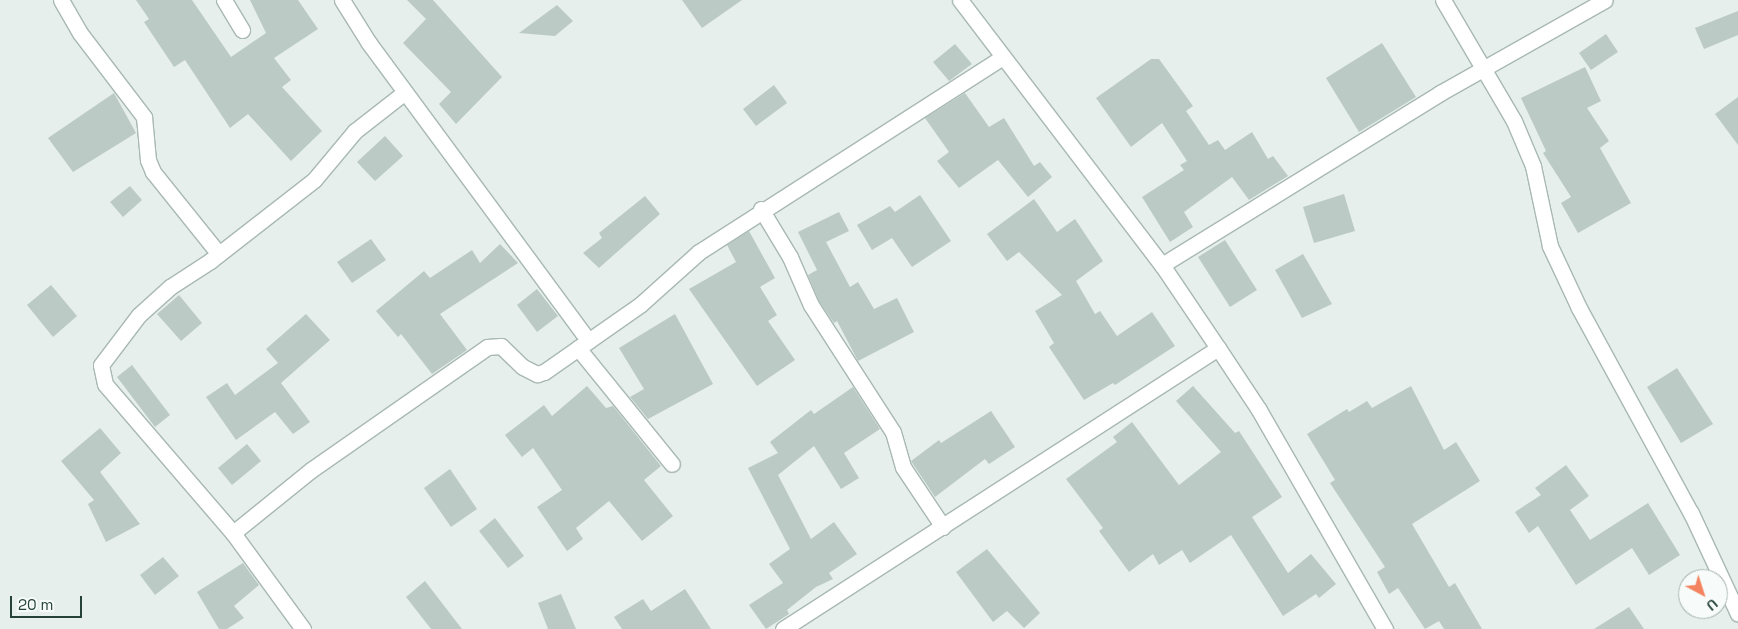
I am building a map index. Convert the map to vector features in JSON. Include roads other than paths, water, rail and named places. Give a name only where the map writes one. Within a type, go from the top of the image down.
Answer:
[{"type":"street","points":[[61,0],[80,33],[144,117],[148,160],[153,172],[219,254]]},
{"type":"street","points":[[224,0],[242,30]]},
{"type":"street","points":[[342,0],[583,344],[672,464]]},
{"type":"street","points":[[960,0],[1001,58],[1162,265],[1259,410],[1385,629]]},
{"type":"street","points":[[1443,0],[1514,121],[1533,166],[1550,246],[1579,308],[1692,513],[1738,614]]},
{"type":"street","points":[[1162,265],[1270,195],[1605,0]]},
{"type":"street","points":[[233,533],[311,470],[487,347],[500,346],[523,367],[537,374],[641,304],[699,252],[761,209],[1001,58]]},
{"type":"street","points":[[303,629],[233,533],[133,419],[101,374],[104,357],[139,315],[170,287],[219,254],[314,180],[355,131],[405,92]]},
{"type":"street","points":[[761,209],[790,257],[811,305],[893,432],[902,467],[942,527]]},
{"type":"street","points":[[783,629],[1218,348]]}]
